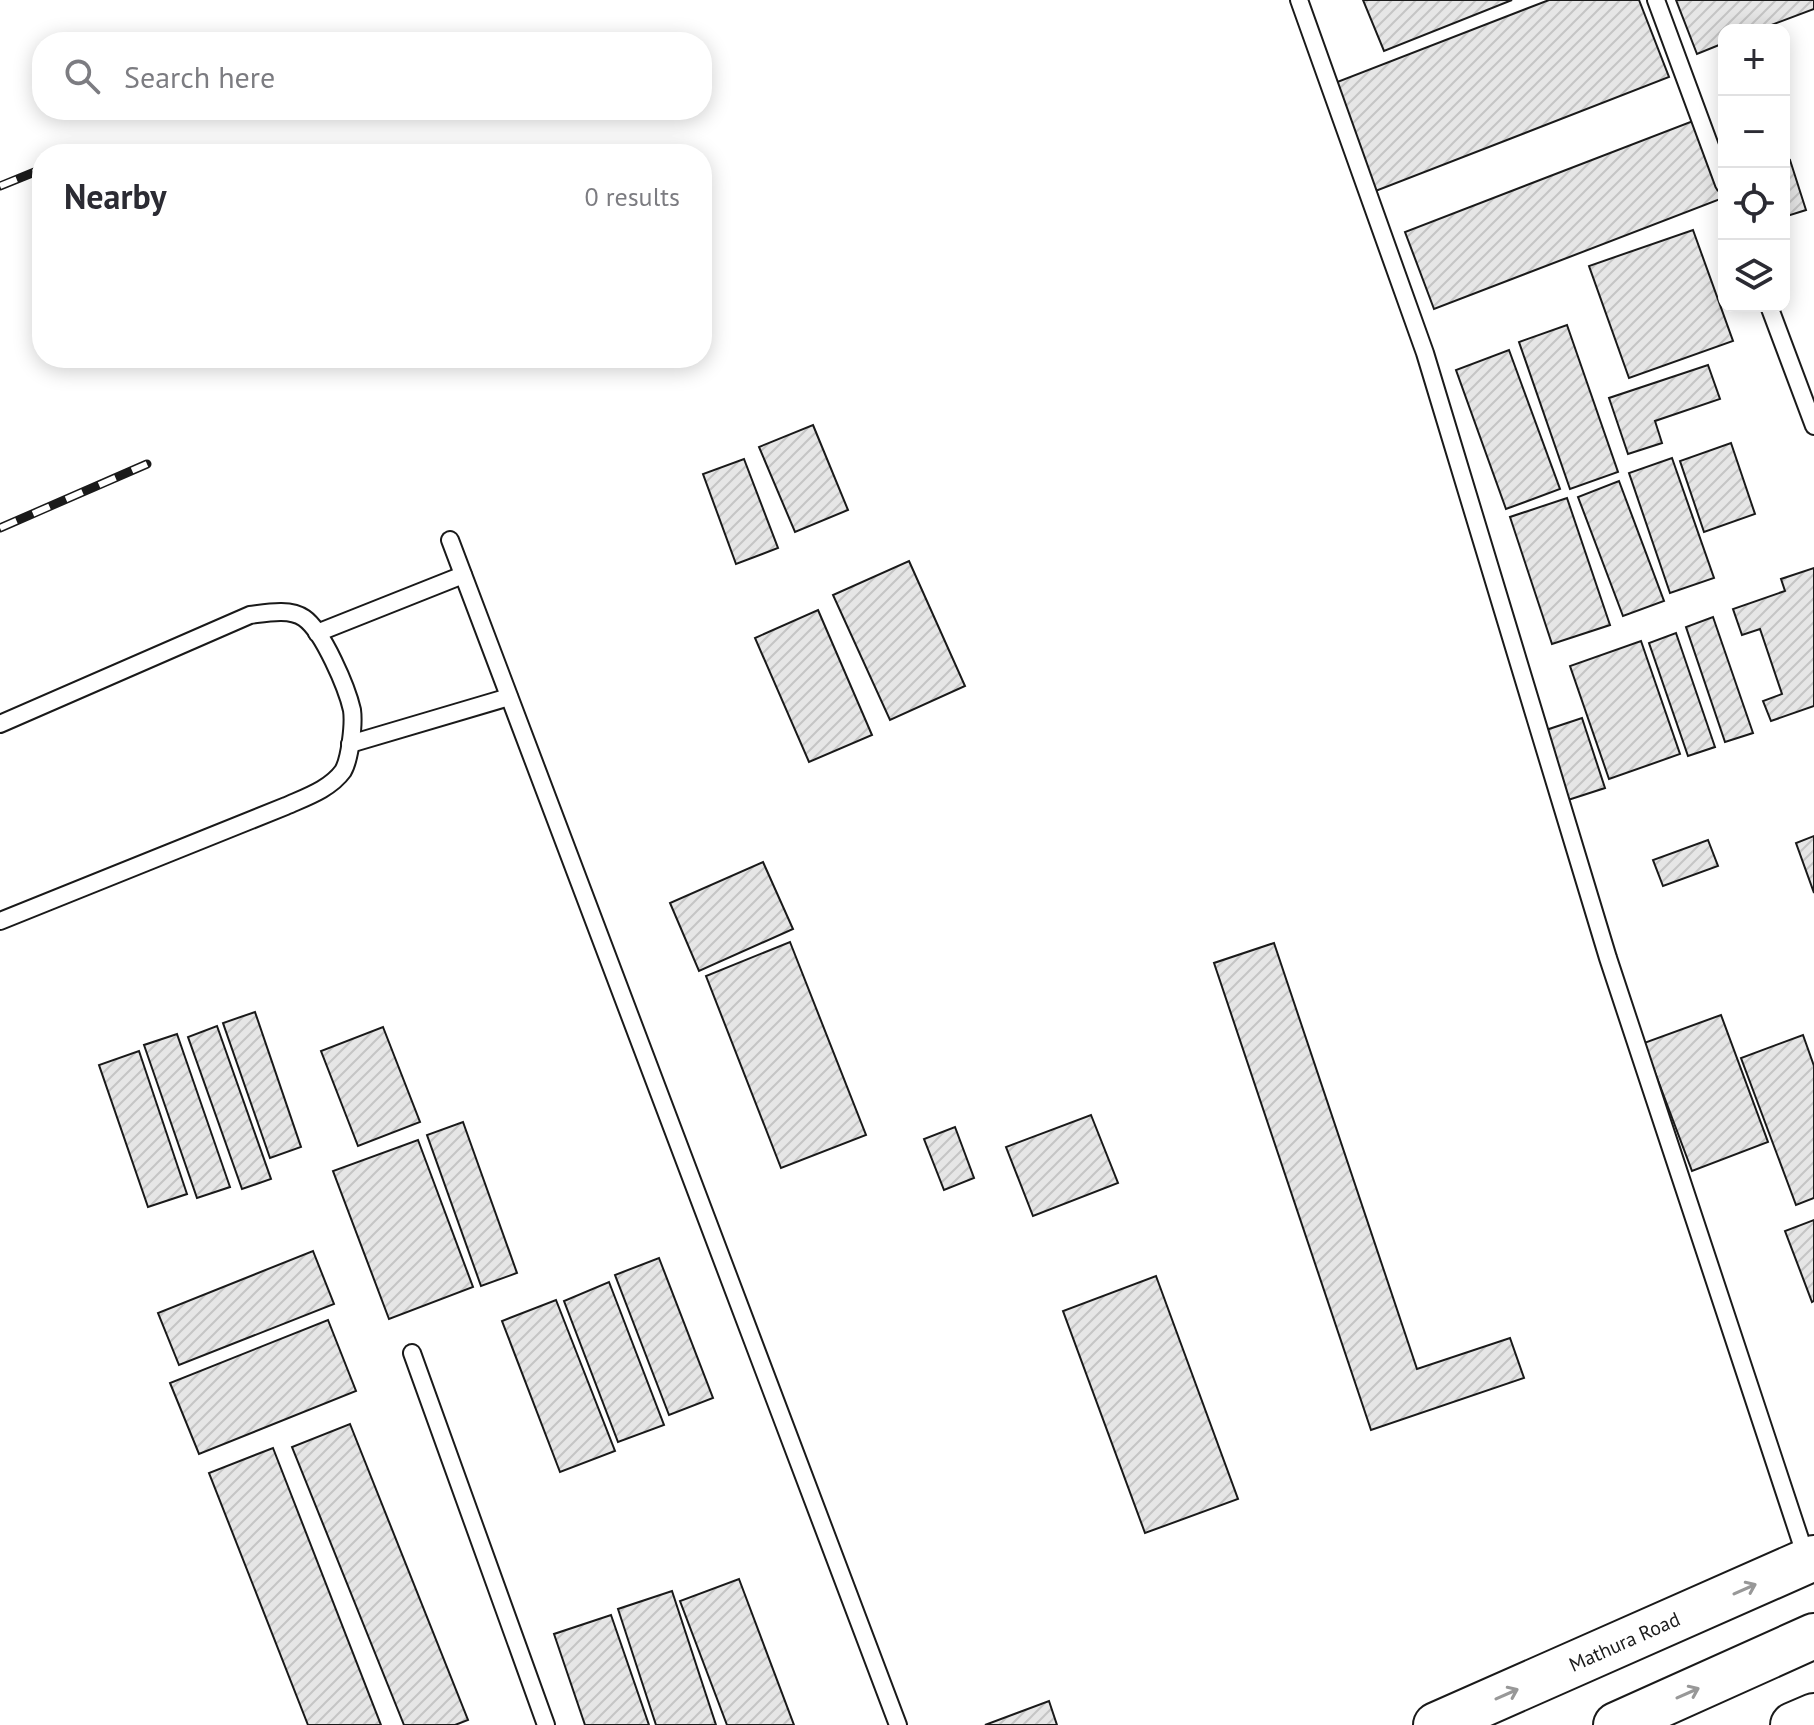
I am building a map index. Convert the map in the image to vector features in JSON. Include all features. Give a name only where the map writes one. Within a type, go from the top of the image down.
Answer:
[{"type":"main road","name":"Mathura Road","points":[[1436,1725],[1811,1560]]},
{"type":"main road","points":[[1616,1725],[1814,1636]]},
{"type":"main road","points":[[1793,1725],[1814,1716]]},
{"type":"lane","points":[[1299,0],[1425,353],[1608,958],[1811,1560]]},
{"type":"lane","points":[[1656,0],[1718,168]]},
{"type":"lane","points":[[1771,312],[1814,426]]},
{"type":"lane","points":[[450,540],[898,1725]]},
{"type":"lane","points":[[317,633],[463,575]]},
{"type":"lane","points":[[0,724],[250,615],[280,611],[304,618],[317,633],[331,657],[352,713],[350,744],[344,769],[327,787],[0,921]]},
{"type":"lane","points":[[350,744],[509,697]]},
{"type":"lane","points":[[412,1353],[546,1725]]},
{"type":"building","points":[[1363,0],[1512,0],[1384,51]]},
{"type":"building","points":[[1549,0],[1639,0],[1669,77],[1373,192],[1332,84]]},
{"type":"building","points":[[1676,0],[1814,0],[1814,9],[1774,24],[1718,24],[1718,45],[1697,54]]},
{"type":"building","points":[[1693,121],[1718,185],[1718,200],[1434,309],[1405,232]]},
{"type":"building","points":[[1790,160],[1806,210],[1790,215]]},
{"type":"building","points":[[1693,230],[1718,299],[1718,312],[1723,312],[1733,341],[1629,378],[1589,266]]},
{"type":"building","points":[[1567,325],[1618,472],[1570,489],[1519,342]]},
{"type":"building","points":[[1509,350],[1560,489],[1506,509],[1456,370]]},
{"type":"building","points":[[1708,365],[1720,399],[1655,421],[1662,443],[1628,454],[1609,398]]},
{"type":"building","points":[[813,425],[848,510],[795,532],[759,447]]},
{"type":"building","points":[[1731,443],[1755,514],[1704,532],[1680,461]]},
{"type":"building","points":[[1672,458],[1714,578],[1670,593],[1629,473]]},
{"type":"building","points":[[744,459],[778,548],[736,564],[703,474]]},
{"type":"building","points":[[1619,481],[1664,601],[1623,616],[1578,497]]},
{"type":"building","points":[[1567,498],[1610,625],[1552,644],[1510,517]]},
{"type":"building","points":[[909,561],[965,686],[890,720],[833,595]]},
{"type":"building","points":[[1814,568],[1814,706],[1771,721],[1763,701],[1782,694],[1760,629],[1742,635],[1733,609],[1785,591],[1781,579]]},
{"type":"building","points":[[818,610],[872,735],[809,762],[755,638]]},
{"type":"building","points":[[1713,617],[1753,733],[1725,742],[1686,627]]},
{"type":"building","points":[[1676,633],[1715,747],[1688,756],[1649,643]]},
{"type":"building","points":[[1641,641],[1680,754],[1609,779],[1570,666]]},
{"type":"building","points":[[1582,718],[1605,788],[1565,801],[1543,731]]},
{"type":"building","points":[[1814,836],[1814,893],[1796,843]]},
{"type":"building","points":[[1708,840],[1718,866],[1663,886],[1653,860]]},
{"type":"building","points":[[763,862],[793,929],[699,971],[670,903]]},
{"type":"building","points":[[790,942],[866,1135],[781,1168],[706,976]]},
{"type":"building","points":[[1274,943],[1417,1369],[1510,1338],[1524,1378],[1371,1430],[1214,963]]},
{"type":"building","points":[[255,1012],[301,1147],[270,1158],[223,1023]]},
{"type":"building","points":[[1721,1015],[1768,1142],[1692,1171],[1644,1043]]},
{"type":"building","points":[[217,1026],[271,1179],[242,1189],[188,1037]]},
{"type":"building","points":[[383,1027],[420,1122],[358,1146],[321,1051]]},
{"type":"building","points":[[177,1034],[230,1187],[197,1198],[144,1045]]},
{"type":"building","points":[[1803,1035],[1814,1066],[1814,1198],[1796,1205],[1741,1058]]},
{"type":"building","points":[[139,1051],[187,1194],[148,1207],[99,1065]]},
{"type":"building","points":[[1091,1115],[1118,1183],[1033,1216],[1006,1147]]},
{"type":"building","points":[[463,1122],[517,1273],[481,1286],[427,1135]]},
{"type":"building","points":[[955,1127],[974,1178],[944,1190],[924,1139]]},
{"type":"building","points":[[418,1140],[473,1287],[389,1319],[333,1171]]},
{"type":"building","points":[[1814,1220],[1814,1301],[1812,1302],[1785,1231]]},
{"type":"building","points":[[313,1251],[334,1304],[179,1365],[158,1313]]},
{"type":"building","points":[[659,1258],[713,1398],[669,1415],[615,1275]]},
{"type":"building","points":[[1156,1276],[1238,1499],[1145,1533],[1063,1311]]},
{"type":"building","points":[[609,1282],[664,1425],[618,1442],[564,1301]]},
{"type":"building","points":[[556,1300],[615,1451],[560,1472],[502,1321]]},
{"type":"building","points":[[328,1320],[356,1391],[199,1454],[170,1383]]},
{"type":"building","points":[[350,1424],[468,1720],[455,1725],[404,1725],[292,1447]]},
{"type":"building","points":[[273,1448],[381,1725],[308,1725],[209,1473]]},
{"type":"building","points":[[739,1579],[794,1725],[727,1725],[680,1601]]},
{"type":"building","points":[[672,1591],[716,1725],[656,1725],[618,1609]]},
{"type":"building","points":[[611,1615],[649,1725],[585,1725],[554,1634]]},
{"type":"building","points":[[1049,1701],[1057,1725],[985,1725]]},
{"type":"railway","points":[[0,186],[32,173]]},
{"type":"railway","points":[[0,528],[147,464]]}]
